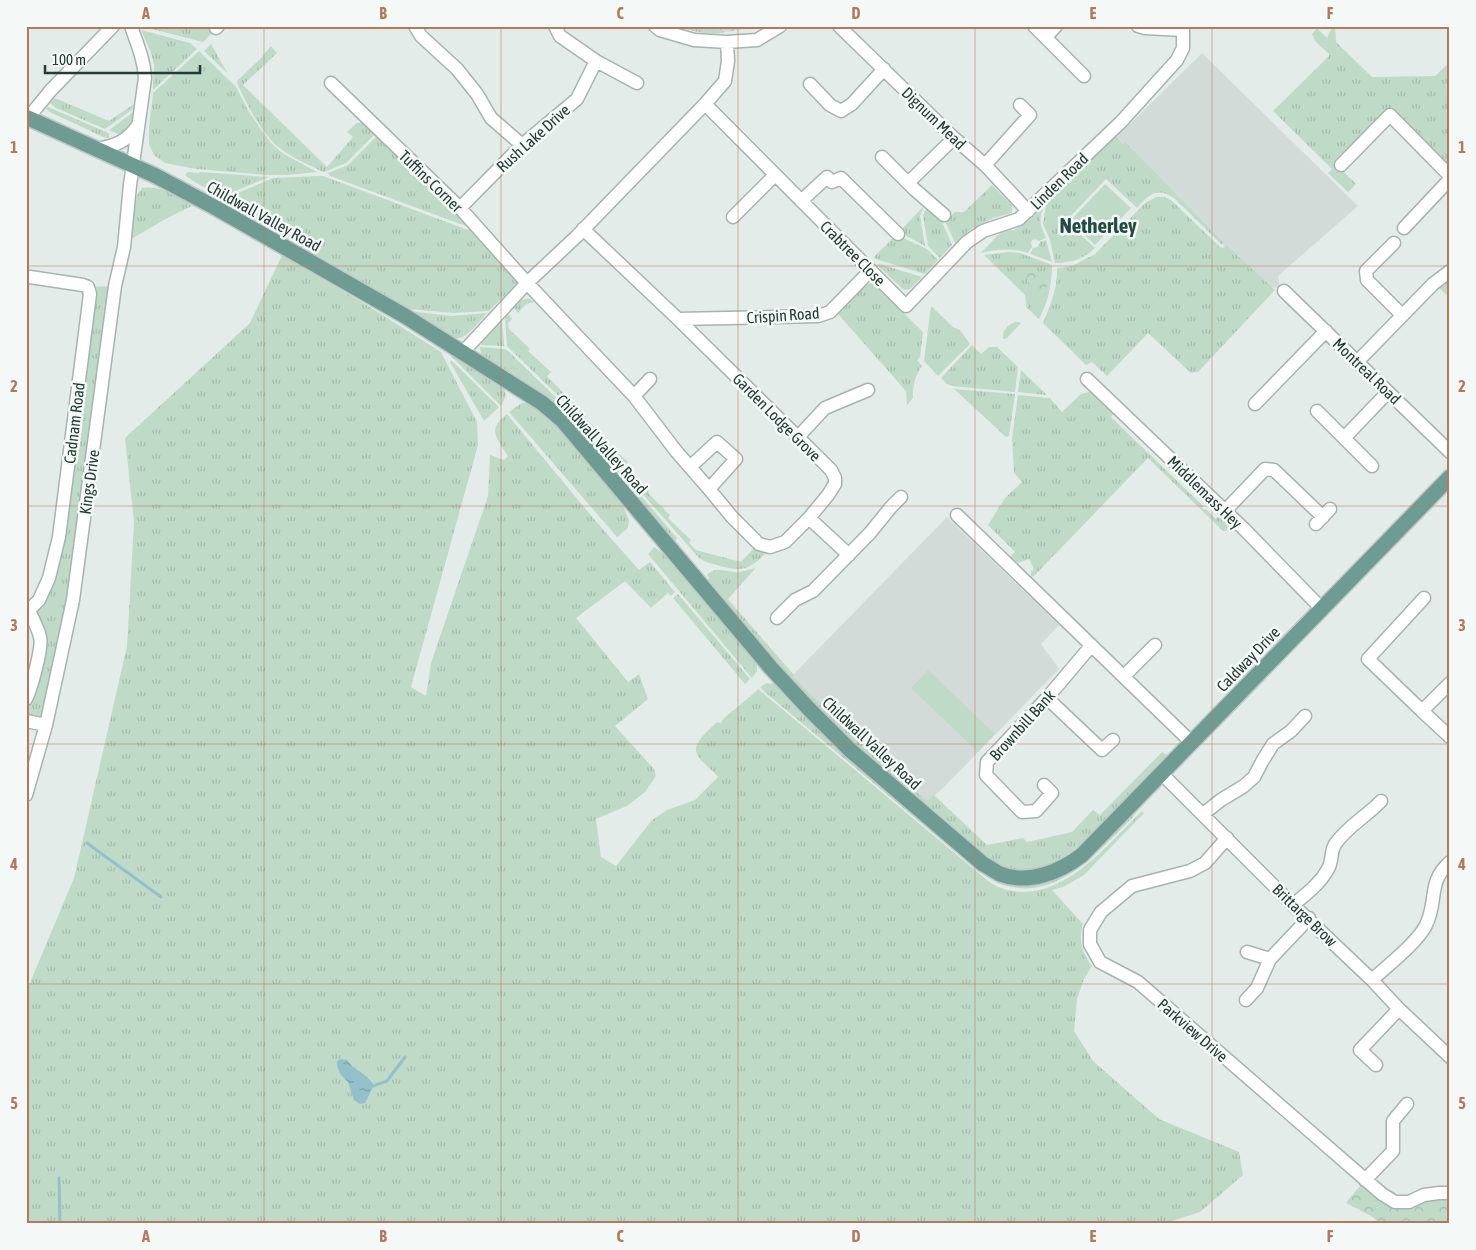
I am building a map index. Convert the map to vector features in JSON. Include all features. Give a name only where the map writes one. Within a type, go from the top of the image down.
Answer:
[{"type":"main road","name":"Childwall Valley Road","points":[[27,118],[134,165],[216,208],[359,289],[463,352],[542,403],[562,420],[771,668],[850,750],[983,864],[999,873],[1011,877],[1028,878],[1045,875],[1070,864]]},
{"type":"main road","name":"Caldway Drive","points":[[1070,864],[1082,854],[1450,477]]},
{"type":"street","points":[[27,118],[113,26]]},
{"type":"street","name":"Kings Drive","points":[[26,795],[46,725],[73,600],[115,286],[124,247],[130,185],[145,78],[145,67],[141,52],[130,26]]},
{"type":"street","points":[[415,26],[421,36],[457,69],[477,94],[491,118],[522,145]]},
{"type":"street","points":[[555,26],[560,36],[596,62],[637,83]]},
{"type":"street","points":[[655,26],[660,30],[694,40],[727,42],[757,40],[780,26]]},
{"type":"street","name":"Dignum Mead","points":[[839,26],[985,166],[1028,211]]},
{"type":"street","points":[[1034,26],[1084,76]]},
{"type":"street","points":[[1046,37],[1056,26]]},
{"type":"street","points":[[1138,26],[1145,28],[1186,28]]},
{"type":"street","name":"Linden Road","points":[[906,306],[967,242],[983,231],[1019,219],[1121,122],[1178,60],[1183,48],[1186,28]]},
{"type":"street","points":[[463,352],[527,283],[583,229],[726,81],[727,42]]},
{"type":"street","name":"Rush Lake Drive","points":[[460,208],[522,145],[577,99],[596,62]]},
{"type":"street","points":[[810,84],[830,105],[841,111],[852,104],[884,69]]},
{"type":"street","name":"Tuffins Corner","points":[[331,83],[460,208],[527,283]]},
{"type":"street","name":"Crabtree Close","points":[[705,104],[906,306]]},
{"type":"street","points":[[985,166],[1030,115],[1020,105]]},
{"type":"street","points":[[1341,165],[1390,115],[1450,177],[1404,228]]},
{"type":"street","points":[[97,149],[118,144],[125,140],[139,122]]},
{"type":"street","points":[[908,183],[954,138]]},
{"type":"street","points":[[882,157],[944,215]]},
{"type":"street","points":[[733,217],[775,175]]},
{"type":"street","points":[[801,201],[826,177],[832,182],[841,178],[898,234]]},
{"type":"street","name":"Garden Lodge Grove","points":[[527,283],[634,396],[676,451],[732,517],[759,544],[770,547],[785,542],[809,518],[828,495],[835,484],[835,478],[831,470],[583,229]]},
{"type":"street","points":[[1394,243],[1366,271],[1367,280],[1402,315]]},
{"type":"street","name":"Crispin Road","points":[[678,320],[818,316],[830,312],[871,270]]},
{"type":"street","points":[[1356,362],[1450,270]]},
{"type":"street","name":"Cadnam Road","points":[[26,278],[30,277],[88,286],[90,294],[59,537],[48,578],[39,600],[28,612]]},
{"type":"street","name":"Montreal Road","points":[[1284,291],[1450,452]]},
{"type":"street","points":[[1255,404],[1326,331]]},
{"type":"street","points":[[634,396],[650,379]]},
{"type":"street","name":"Middlemass Hey","points":[[1086,379],[1225,511],[1322,609]]},
{"type":"street","points":[[798,437],[825,408],[868,390]]},
{"type":"street","points":[[1344,438],[1388,392]]},
{"type":"street","points":[[1317,411],[1372,466]]},
{"type":"street","points":[[690,467],[717,442],[736,459],[710,489]]},
{"type":"street","points":[[1225,511],[1264,469],[1274,470],[1323,516]]},
{"type":"street","points":[[777,618],[795,600],[813,591],[870,533],[891,506],[901,497]]},
{"type":"street","points":[[957,515],[1191,742]]},
{"type":"street","points":[[809,518],[849,555]]},
{"type":"street","points":[[1424,598],[1368,658],[1450,737]]},
{"type":"street","points":[[26,699],[30,692],[41,638],[28,612]]},
{"type":"street","points":[[1124,676],[1155,645]]},
{"type":"street","name":"Brownbill Bank","points":[[1044,785],[1052,793],[1036,811],[1022,812],[986,775],[987,762],[1047,698],[1091,646]]},
{"type":"street","points":[[1422,710],[1450,683]]},
{"type":"street","points":[[1047,698],[1102,750],[1113,740]]},
{"type":"street","points":[[1203,814],[1254,777],[1273,744],[1305,716]]},
{"type":"street","points":[[26,721],[46,725]]},
{"type":"street","name":"Brittarge Brow","points":[[1160,773],[1293,905],[1372,980],[1399,1009],[1450,1056]]},
{"type":"street","points":[[1293,905],[1320,882],[1330,867],[1334,846],[1344,832],[1371,812],[1381,801]]},
{"type":"street","name":"Parkview Drive","points":[[1227,838],[1205,863],[1190,872],[1132,886],[1101,912],[1090,930],[1090,944],[1100,962],[1138,982],[1382,1194],[1395,1202],[1409,1202],[1424,1195],[1450,1193]]},
{"type":"street","points":[[1372,980],[1412,944],[1426,926],[1432,906],[1434,884],[1442,868],[1450,862]]},
{"type":"street","points":[[1246,1000],[1257,988],[1270,959],[1308,918]]},
{"type":"street","points":[[1246,952],[1270,959]]},
{"type":"street","points":[[1376,1065],[1360,1050],[1399,1009]]},
{"type":"street","points":[[1365,1180],[1393,1151],[1393,1121],[1407,1104]]},
{"type":"shaded area","points":[[706,26],[765,26],[725,32]]},
{"type":"shaded area","points":[[1202,53],[1358,206],[1278,276],[1280,288],[1269,287],[1239,262],[1117,137]]},
{"type":"shaded area","points":[[947,517],[1059,625],[1041,644],[1059,669],[927,802],[859,742],[792,676]]},
{"type":"green space","points":[[140,26],[210,26],[214,31],[203,42]]},
{"type":"green space","points":[[679,26],[706,26],[725,32],[714,34],[702,33]]},
{"type":"green space","points":[[1333,26],[1335,26],[1336,42],[1372,77],[1435,76],[1450,62],[1450,162],[1447,165],[1388,108],[1336,164],[1356,184],[1348,192],[1328,173],[1332,169],[1273,111],[1329,56],[1315,41],[1312,34],[1317,28],[1327,38]]},
{"type":"green space","points":[[141,30],[190,43],[197,49],[153,90],[154,64]]},
{"type":"green space","points":[[211,44],[228,74],[204,51]]},
{"type":"green space","points":[[271,46],[277,53],[243,85],[327,167],[353,137],[347,132],[357,123],[364,123],[375,133],[346,163],[324,172],[293,157],[271,140],[249,108],[237,83],[238,80]]},
{"type":"green space","points":[[199,51],[236,87],[249,112],[270,142],[282,153],[317,172],[267,175],[196,169],[165,163],[154,155],[149,144],[153,93]]},
{"type":"green space","points":[[55,98],[109,121],[134,104],[133,109],[105,129],[56,108],[50,103]]},
{"type":"green space","points":[[48,107],[106,132],[109,134],[109,138],[103,137],[48,111],[46,108]]},
{"type":"green space","points":[[136,110],[133,124],[122,136],[109,130]]},
{"type":"green space","points":[[1115,135],[1123,144],[1125,142],[1224,243],[1221,244],[1174,198],[1163,193],[1154,194],[1145,199],[1137,208],[1106,179],[1066,221],[1095,248],[1076,260],[1055,263],[1050,240],[1043,224],[1046,204]]},
{"type":"green space","points":[[376,137],[379,137],[409,166],[409,173],[413,176],[418,175],[468,224],[466,226],[330,176],[328,173],[348,165]]},
{"type":"green space","points":[[187,172],[269,177],[221,197],[193,181],[185,175]]},
{"type":"green space","points":[[323,176],[468,230],[472,228],[518,280],[517,283],[489,311],[454,313],[407,309],[223,199],[273,178]]},
{"type":"green space","points":[[1105,184],[1131,208],[1095,245],[1070,221]]},
{"type":"green space","points":[[992,185],[1012,205],[1012,213],[993,218],[971,229],[955,243],[945,221],[955,212],[964,212]]},
{"type":"green space","points":[[143,187],[163,190],[192,206],[130,238],[137,195]]},
{"type":"green space","points":[[1156,197],[1165,197],[1171,200],[1220,247],[1227,246],[1275,290],[1198,372],[1191,373],[1148,333],[1107,376],[1092,362],[1086,365],[1043,323],[1055,290],[1057,268],[1072,266],[1095,254],[1145,203]]},
{"type":"green space","points":[[924,206],[920,216],[925,246],[899,232]]},
{"type":"green space","points":[[927,207],[942,222],[952,245],[940,258],[928,246],[923,215]]},
{"type":"green space","points":[[1043,209],[1041,224],[1046,238],[1039,241],[1036,239],[1032,240],[1032,247],[1028,253],[1017,250],[1005,250],[981,253],[997,236],[1004,231],[1014,230],[1026,223]]},
{"type":"green space","points":[[896,235],[927,249],[938,260],[925,274],[876,259],[874,257]]},
{"type":"green space","points":[[1046,240],[1052,262],[1030,254],[1033,248],[1038,247],[1040,242]]},
{"type":"green space","points":[[1009,252],[1020,253],[1052,265],[1049,293],[1039,319],[1027,308],[1025,295],[984,255]]},
{"type":"green space","points":[[282,255],[441,352],[477,422],[478,445],[411,687],[426,696],[431,663],[488,496],[490,455],[504,460],[508,456],[497,439],[495,430],[507,414],[593,518],[639,570],[650,562],[675,592],[671,596],[668,593],[651,608],[625,581],[576,618],[628,682],[639,674],[648,699],[615,726],[654,769],[656,776],[645,792],[627,806],[596,819],[601,857],[616,866],[652,820],[667,810],[695,800],[718,777],[697,754],[697,745],[702,736],[717,722],[721,723],[724,718],[758,689],[982,876],[998,887],[1020,892],[1040,890],[1060,883],[1096,857],[1142,811],[1144,813],[1084,875],[1063,887],[1052,890],[1083,924],[1082,946],[1092,966],[1084,979],[1077,999],[1074,1031],[1093,1061],[1159,1119],[1239,1152],[1243,1175],[1200,1212],[1163,1224],[26,1224],[26,992],[74,878],[127,646],[134,522],[125,438],[250,323]]},
{"type":"green space","points":[[878,264],[922,277],[910,289],[904,290]]},
{"type":"green space","points":[[1030,273],[1047,274],[1049,279],[1044,297],[1037,298],[1033,294],[1027,276]]},
{"type":"green space","points":[[1450,278],[1450,298],[1439,286]]},
{"type":"green space","points":[[873,283],[923,332],[920,357],[917,360],[922,366],[915,381],[913,398],[907,405],[906,391],[838,314],[867,284]]},
{"type":"green space","points":[[115,286],[67,627],[46,725],[26,721],[26,689],[39,650],[26,620],[26,611],[49,577],[88,287]]},
{"type":"green space","points":[[528,298],[535,302],[526,304],[518,313],[514,308],[520,301]]},
{"type":"green space","points":[[931,306],[953,327],[960,330],[970,344],[938,376],[924,361]]},
{"type":"green space","points":[[410,311],[451,316],[487,313],[470,331],[463,337],[458,338],[452,337]]},
{"type":"green space","points":[[508,314],[512,319],[508,323],[509,329],[530,349],[528,351],[551,372],[547,376],[607,439],[605,441],[628,462],[624,467],[670,515],[668,518],[691,540],[689,543],[696,550],[741,562],[755,547],[766,553],[749,567],[738,569],[710,563],[699,558],[610,457],[574,411],[507,346],[505,317]]},
{"type":"green space","points":[[502,320],[504,346],[481,345],[484,338]]},
{"type":"green space","points":[[1015,322],[1021,323],[1007,338],[1003,339],[1003,333]]},
{"type":"green space","points":[[972,345],[981,354],[989,347],[997,347],[1018,367],[1015,392],[952,386],[941,378]]},
{"type":"green space","points":[[480,347],[508,351],[571,412],[623,475],[619,479],[557,406],[480,355]]},
{"type":"green space","points":[[452,352],[503,385],[506,396],[501,406],[451,356]]},
{"type":"green space","points":[[451,360],[499,407],[484,421],[450,362]]},
{"type":"green space","points":[[1021,370],[1047,395],[1018,392]]},
{"type":"green space","points":[[954,389],[1015,394],[1009,436],[1006,437]]},
{"type":"green space","points":[[1092,392],[1115,411],[1111,417],[1203,506],[1204,510],[1206,509],[1216,519],[1217,517],[1226,522],[1231,528],[1231,533],[1223,531],[1148,458],[1034,576],[1031,577],[1033,567],[1029,559],[1018,563],[1010,557],[1015,552],[988,525],[1005,498],[1022,482],[1014,473],[1012,438],[1018,395],[1050,398],[1062,412],[1081,394]]},
{"type":"green space","points":[[522,403],[531,403],[550,417],[623,502],[622,504],[629,520],[628,528],[617,537],[509,412]]},
{"type":"green space","points":[[624,476],[677,538],[675,541],[621,481]]},
{"type":"green space","points":[[654,547],[668,557],[757,661],[757,671],[752,678],[648,554]]},
{"type":"green space","points":[[754,568],[728,599],[793,676],[859,742],[927,801],[934,795],[987,845],[1023,838],[1027,842],[1072,832],[1093,810],[1100,815],[1162,752],[1167,755],[1087,838],[1058,860],[1043,867],[1026,870],[1009,868],[990,860],[876,766],[792,683],[707,582],[709,578],[707,575],[713,571],[739,572]]},
{"type":"green space","points":[[678,594],[750,679],[745,684],[673,598]]},
{"type":"green space","points":[[928,670],[995,734],[978,752],[911,688]]},
{"type":"green space","points":[[767,683],[778,685],[963,854],[1032,884],[1128,813],[1134,816],[1084,864],[1066,876],[1046,885],[1026,888],[1004,885],[981,873],[767,694],[760,687]]},
{"type":"green space","points":[[1365,1180],[1395,1201],[1450,1193],[1450,1224],[1382,1224],[1346,1203]]},
{"type":"water","points":[[341,1059],[347,1060],[373,1084],[365,1103],[360,1104],[354,1100],[348,1082],[341,1075],[338,1068],[337,1061]]},
{"type":"waterway","points":[[87,843],[161,897]]},
{"type":"waterway","points":[[373,1086],[387,1081],[405,1057]]},
{"type":"waterway","points":[[59,1178],[60,1224]]},
{"type":"district","name":"Netherley","points":[[1098,226]]}]
